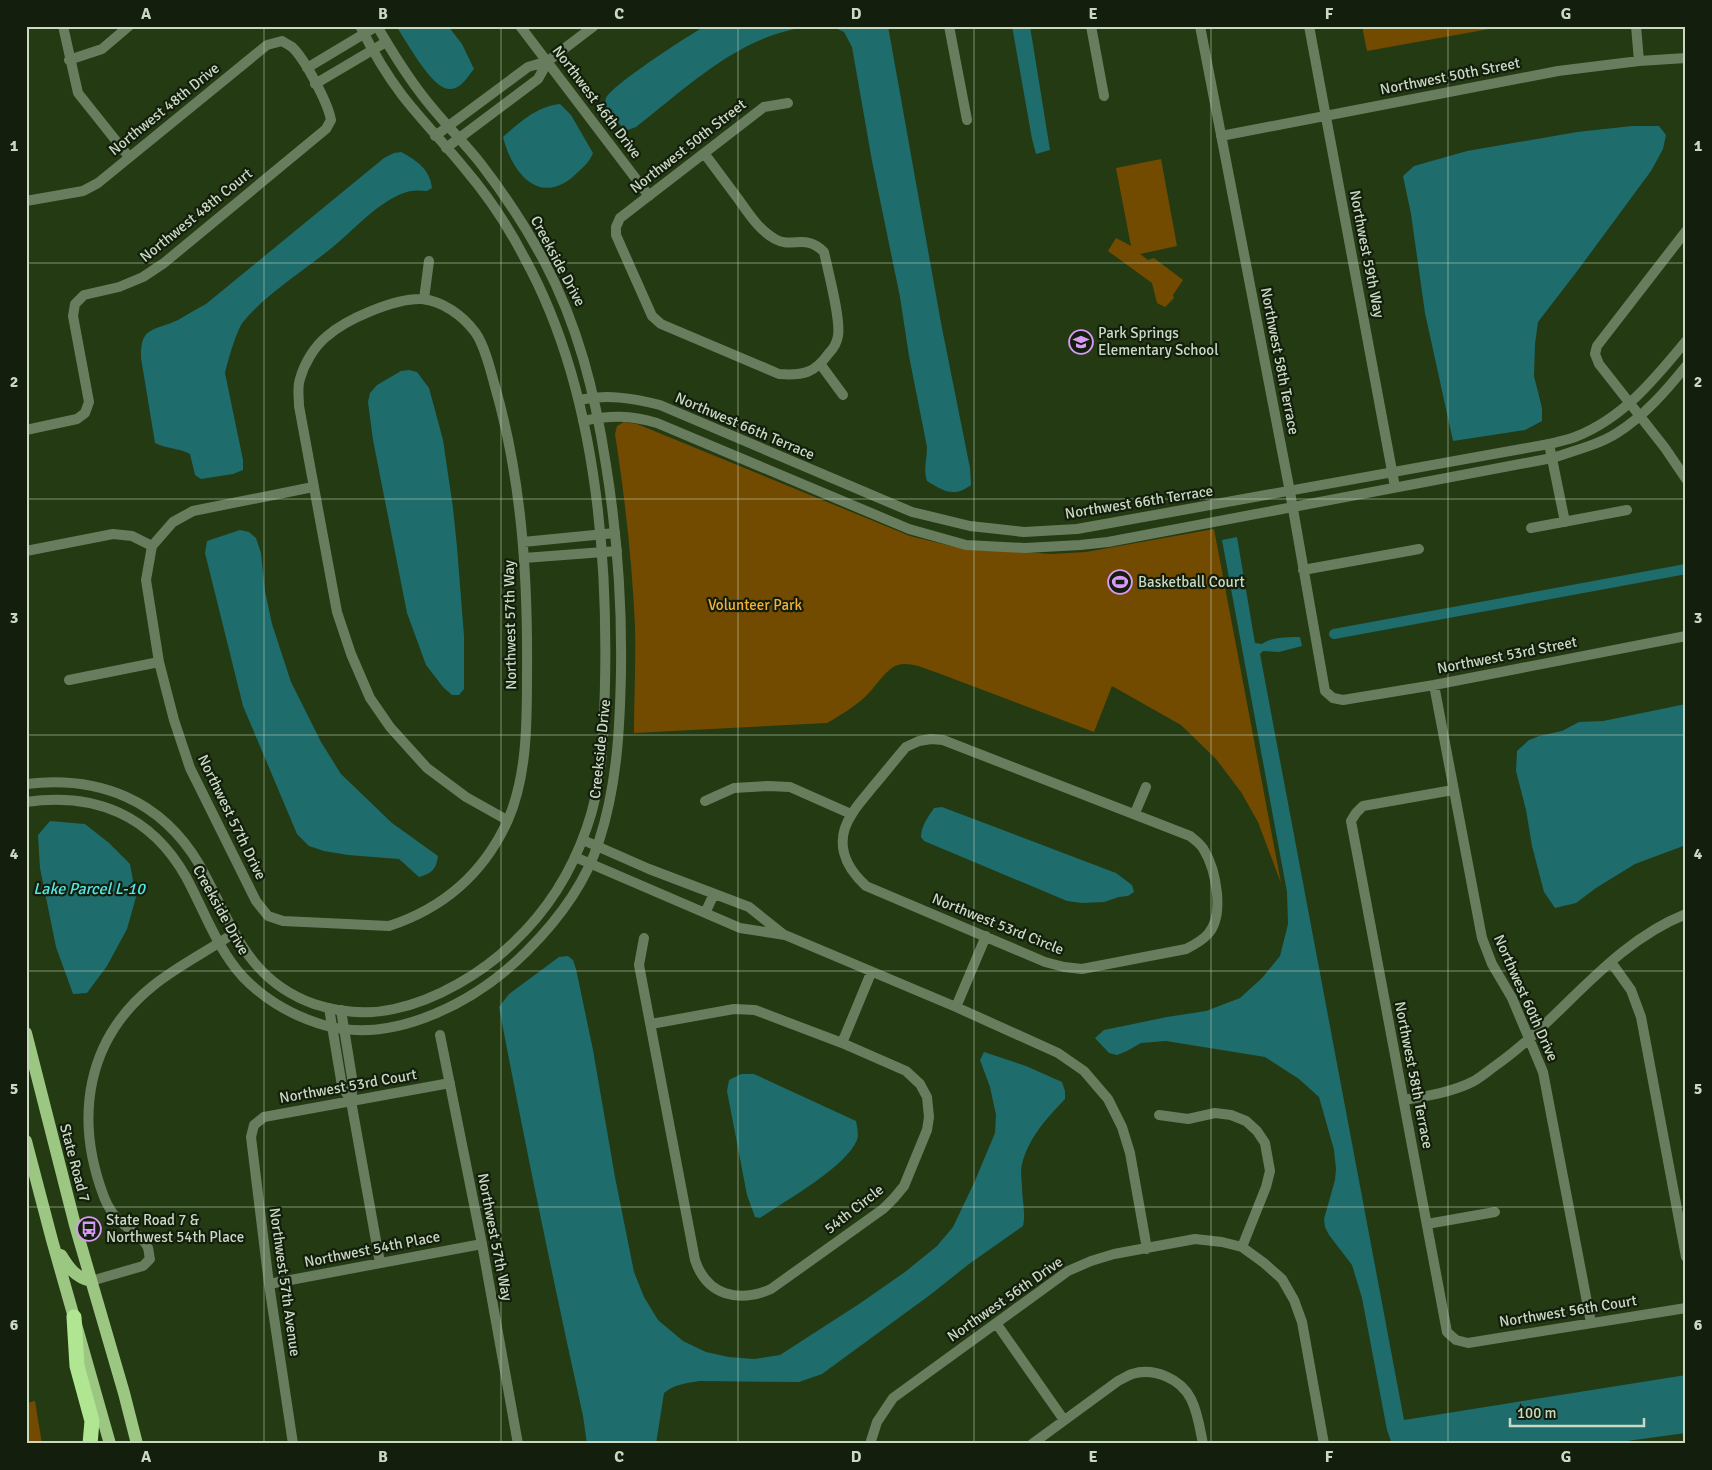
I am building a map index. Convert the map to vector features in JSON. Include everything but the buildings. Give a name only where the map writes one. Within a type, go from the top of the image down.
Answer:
[{"type":"highway","points":[[74,1317],[77,1366],[92,1421],[90,1444]]},
{"type":"main road","name":"State Road 7","points":[[26,1033],[66,1192],[124,1392],[137,1444]]},
{"type":"main road","points":[[26,1141],[110,1444]]},
{"type":"main road","points":[[52,1240],[70,1270],[81,1278],[91,1281]]},
{"type":"street","points":[[63,26],[69,60],[78,93],[129,157]]},
{"type":"street","points":[[69,60],[102,49],[129,26]]},
{"type":"street","points":[[307,68],[362,30],[377,26]]},
{"type":"street","name":"Creekside Drive","points":[[26,802],[70,799],[89,802],[125,815],[144,827],[159,840],[174,858],[220,943],[242,976],[274,1003],[303,1018],[344,1029],[383,1028],[421,1019],[441,1011],[484,986],[519,959],[549,927],[573,894],[598,846],[612,791],[619,729],[621,644],[617,551],[610,488],[594,397],[580,343],[570,314],[542,257],[511,205],[480,163],[425,99],[377,26]]},
{"type":"street","name":"Northwest 46th Drive","points":[[520,26],[648,196]]},
{"type":"street","points":[[435,136],[528,67],[548,61],[594,26]]},
{"type":"street","points":[[949,26],[967,120]]},
{"type":"street","points":[[1091,26],[1104,96]]},
{"type":"street","name":"Northwest 58th Terrace","points":[[1200,26],[1290,492],[1325,691],[1333,698]]},
{"type":"street","name":"Northwest 59th Way","points":[[1309,26],[1395,487]]},
{"type":"street","points":[[1636,26],[1639,61]]},
{"type":"street","name":"Creekside Drive","points":[[26,784],[78,782],[100,787],[138,803],[157,816],[181,839],[196,861],[245,952],[267,976],[297,996],[329,1008],[341,1010],[373,1012],[400,1008],[440,992],[489,964],[529,927],[545,908],[561,884],[575,857],[594,805],[602,735],[605,658],[601,552],[592,473],[579,400],[554,319],[524,255],[489,200],[398,90],[362,30]]},
{"type":"street","name":"Northwest 48th Drive","points":[[26,201],[83,191],[98,184],[267,45],[282,41],[293,48],[316,84]]},
{"type":"street","points":[[316,84],[386,42]]},
{"type":"street","name":"Northwest 50th Street","points":[[1221,136],[1558,71],[1639,61],[1686,58]]},
{"type":"street","points":[[446,148],[538,79],[548,61]]},
{"type":"street","name":"Northwest 48th Court","points":[[26,430],[77,419],[85,412],[89,402],[73,316],[75,304],[84,295],[119,287],[143,277],[164,263],[326,129],[331,120],[330,110],[316,84]]},
{"type":"street","name":"Northwest 50th Street","points":[[788,103],[764,107],[704,153],[620,218],[616,227],[616,235],[652,316],[661,324],[779,374],[792,375],[808,372],[821,365]]},
{"type":"street","points":[[704,153],[762,232],[777,241],[790,243],[806,241],[817,245],[824,252],[838,323],[838,337],[821,365],[843,395]]},
{"type":"street","points":[[1686,231],[1597,346],[1595,354],[1599,364],[1665,448],[1686,479]]},
{"type":"street","points":[[424,299],[429,261]]},
{"type":"street","name":"Northwest 57th Way","points":[[389,926],[426,911],[454,892],[471,877],[486,858],[508,820],[517,793],[523,758],[527,701],[528,630],[523,542],[514,472],[504,418],[490,368],[477,334],[462,316],[442,305],[424,299],[405,300],[386,305],[342,325],[325,338],[310,356],[299,380],[299,406],[313,487],[338,612],[351,654],[370,698],[390,727],[427,768],[466,797],[508,820]]},
{"type":"street","name":"Northwest 66th Terrace","points":[[579,400],[612,396],[660,405],[912,512],[970,526],[1024,532],[1077,530],[1549,444],[1574,437],[1608,421],[1630,403],[1654,380],[1686,341]]},
{"type":"street","name":"Northwest 66th Terrace","points":[[583,420],[616,416],[636,417],[657,422],[909,529],[966,545],[1025,548],[1080,545],[1163,532],[1552,458],[1579,450],[1616,434],[1640,416],[1666,391],[1686,366]]},
{"type":"street","points":[[1549,444],[1565,522]]},
{"type":"street","points":[[26,550],[113,534],[132,536],[152,546],[173,522],[193,511],[313,487]]},
{"type":"street","points":[[1531,528],[1627,510]]},
{"type":"street","points":[[1160,515],[1163,532]]},
{"type":"street","points":[[523,542],[615,533]]},
{"type":"street","name":"Northwest 57th Drive","points":[[152,546],[146,580],[159,662],[174,720],[190,768],[256,901],[268,916],[283,922],[389,926]]},
{"type":"street","points":[[1303,570],[1419,549]]},
{"type":"street","points":[[524,558],[617,551]]},
{"type":"street","name":"Northwest 53rd Street","points":[[1333,698],[1343,700],[1434,685],[1686,636]]},
{"type":"street","points":[[69,680],[159,662]]},
{"type":"street","name":"Northwest 60th Drive","points":[[1434,685],[1482,938],[1492,964],[1512,998],[1543,1072],[1590,1323]]},
{"type":"street","name":"Northwest 53rd Circle","points":[[931,739],[943,740],[1135,813],[1190,836],[1203,848],[1210,863],[1218,908],[1216,921],[1209,934],[1186,950],[1082,969],[1064,968],[1045,962],[866,886],[845,861],[843,846],[844,830],[851,814],[906,747],[919,741],[931,739]]},
{"type":"street","points":[[705,801],[734,788],[790,787],[851,814]]},
{"type":"street","points":[[1135,813],[1146,787]]},
{"type":"street","name":"Northwest 58th Terrace","points":[[1453,790],[1363,806],[1351,822],[1447,1332],[1456,1340]]},
{"type":"street","points":[[582,840],[749,907],[785,935]]},
{"type":"street","points":[[575,857],[740,928],[785,935],[956,1007],[1058,1053],[1084,1071],[1108,1098],[1122,1127],[1130,1153],[1147,1248]]},
{"type":"street","points":[[705,913],[714,894]]},
{"type":"street","points":[[1404,1100],[1434,1095],[1473,1081],[1530,1039],[1586,984],[1632,944],[1686,914]]},
{"type":"street","points":[[91,1281],[143,1266],[150,1259],[148,1247],[119,1221],[104,1200],[94,1169],[88,1134],[89,1098],[96,1064],[110,1034],[132,1004],[155,984],[234,933]]},
{"type":"street","points":[[956,1007],[986,936]]},
{"type":"street","name":"54th Circle","points":[[644,938],[639,965],[695,1260],[700,1274],[707,1283],[720,1291],[746,1297],[771,1289],[883,1208],[904,1186],[927,1130],[929,1117],[927,1097],[920,1084],[906,1071],[842,1043],[755,1010],[734,1009],[651,1024]]},
{"type":"street","points":[[1611,962],[1631,990],[1640,1017],[1686,1257]]},
{"type":"street","points":[[842,1043],[871,972]]},
{"type":"street","points":[[329,1008],[342,1086],[351,1101]]},
{"type":"street","points":[[341,1010],[354,1084],[351,1101],[380,1263]]},
{"type":"street","name":"Northwest 57th Way","points":[[440,1035],[482,1244],[518,1444]]},
{"type":"street","name":"Northwest 53rd Court","points":[[254,1125],[264,1117],[450,1083]]},
{"type":"street","points":[[1159,1115],[1188,1119],[1214,1113],[1231,1115],[1246,1121],[1258,1131],[1265,1143],[1270,1171],[1266,1187],[1242,1247]]},
{"type":"street","name":"Northwest 57th Avenue","points":[[254,1125],[251,1137],[269,1284],[294,1444]]},
{"type":"street","points":[[1427,1224],[1495,1212]]},
{"type":"street","name":"Northwest 56th Drive","points":[[870,1444],[878,1422],[893,1398],[1068,1271],[1114,1254],[1195,1239],[1222,1242],[1242,1247],[1282,1279],[1294,1300],[1302,1322],[1324,1444]]},
{"type":"street","name":"Northwest 54th Place","points":[[269,1284],[482,1244]]},
{"type":"street","name":"Northwest 56th Court","points":[[1456,1340],[1468,1343],[1686,1308]]},
{"type":"street","points":[[996,1323],[1064,1420]]},
{"type":"street","points":[[1032,1444],[1118,1382],[1132,1374],[1149,1372],[1165,1376],[1180,1384],[1191,1399],[1198,1417],[1203,1444]]},
{"type":"green space","points":[[1362,26],[1506,26],[1367,51]]},
{"type":"green space","points":[[1161,159],[1177,246],[1140,254],[1148,260],[1154,258],[1183,280],[1173,295],[1174,298],[1165,307],[1157,303],[1152,283],[1108,251],[1116,238],[1131,246],[1116,168]]},
{"type":"green space","name":"Volunteer Park","points":[[624,422],[637,424],[910,536],[955,547],[1051,554],[1086,552],[1214,529],[1281,883],[1258,822],[1241,792],[1216,759],[1181,725],[1112,686],[1094,732],[928,669],[904,664],[893,667],[861,700],[827,723],[634,733],[634,602],[628,530],[615,434],[617,426]]},
{"type":"green space","points":[[35,1401],[42,1444],[26,1444],[26,1403]]},
{"type":"water","points":[[396,26],[448,26],[462,44],[474,69],[455,88],[444,88],[420,64]]},
{"type":"water","points":[[705,26],[815,26],[789,30],[764,38],[741,50],[697,78],[636,127],[628,130],[622,127],[607,109],[605,104],[606,98],[622,82],[668,49]]},
{"type":"water","points":[[831,26],[888,26],[941,323],[970,468],[971,485],[959,491],[949,492],[927,481],[925,468],[927,447],[852,47],[844,32]]},
{"type":"water","points":[[1012,26],[1030,26],[1050,150],[1036,154],[1032,139]]},
{"type":"water","points":[[560,104],[571,115],[593,153],[590,160],[563,184],[551,188],[539,187],[529,182],[513,163],[503,137],[536,112],[552,105]]},
{"type":"water","points":[[1632,126],[1659,126],[1666,135],[1663,149],[1651,171],[1538,322],[1534,376],[1542,408],[1542,421],[1525,430],[1453,441],[1425,313],[1411,214],[1403,176],[1414,166],[1467,151],[1577,132]]},
{"type":"water","points":[[401,152],[412,158],[425,170],[431,181],[432,188],[427,191],[404,193],[383,204],[334,246],[275,291],[243,322],[235,339],[225,373],[243,460],[243,470],[233,474],[201,479],[195,475],[190,454],[155,443],[141,358],[141,348],[146,335],[155,328],[178,320],[206,304],[384,158]]},
{"type":"water","points":[[401,371],[417,372],[429,388],[443,440],[453,508],[464,636],[464,689],[459,695],[452,695],[443,687],[426,665],[407,613],[373,440],[368,402],[370,393],[377,385]]},
{"type":"water","points":[[240,530],[249,532],[256,538],[261,553],[265,591],[272,624],[291,682],[321,742],[341,774],[392,823],[438,856],[435,868],[427,874],[419,877],[399,859],[324,851],[309,846],[297,834],[243,706],[205,553],[207,541]]},
{"type":"water","points":[[1237,537],[1255,643],[1262,644],[1285,637],[1300,637],[1302,646],[1279,652],[1263,651],[1260,654],[1404,1420],[1686,1375],[1686,1433],[1605,1444],[1392,1444],[1387,1430],[1362,1298],[1352,1265],[1325,1227],[1324,1219],[1335,1180],[1336,1169],[1334,1150],[1319,1097],[1299,1079],[1265,1057],[1166,1041],[1141,1043],[1117,1055],[1109,1053],[1095,1038],[1104,1030],[1206,1011],[1240,998],[1262,978],[1280,956],[1288,924],[1287,892],[1222,540]]},
{"type":"water","points":[[1686,704],[1686,845],[1635,864],[1576,903],[1555,908],[1544,892],[1532,846],[1526,810],[1516,771],[1517,751],[1529,740],[1562,731],[1579,722],[1603,721]]},
{"type":"water","points":[[942,807],[1116,873],[1132,885],[1134,892],[1128,896],[1104,902],[1082,903],[1067,901],[924,841],[921,837],[925,822],[934,808]]},
{"type":"water","name":"Lake Parcel L-10","points":[[50,821],[85,824],[109,843],[130,864],[136,897],[127,929],[107,966],[87,993],[73,994],[56,947],[40,868],[38,835]]},
{"type":"water","points":[[568,956],[573,960],[576,969],[593,1050],[634,1272],[644,1297],[658,1320],[683,1341],[706,1352],[729,1357],[754,1359],[780,1355],[859,1304],[905,1272],[937,1246],[953,1227],[995,1133],[996,1115],[990,1087],[980,1060],[984,1052],[1026,1066],[1062,1082],[1065,1091],[1065,1099],[1045,1121],[1025,1154],[1021,1173],[1023,1226],[822,1374],[799,1382],[700,1381],[681,1384],[664,1393],[656,1444],[587,1444],[583,1416],[499,1007],[509,994],[559,957]]},
{"type":"water","points":[[741,1074],[754,1074],[856,1121],[857,1128],[857,1140],[841,1161],[814,1183],[760,1218],[755,1217],[747,1195],[727,1091],[729,1080]]},
{"type":"waterway","points":[[1334,634],[1686,569]]},
{"type":"place","name":"Park Springs Elementary School","points":[[1081,342]]},
{"type":"place","name":"Basketball Court","points":[[1120,582]]},
{"type":"place","name":"State Road 7 & Northwest 54th Place","points":[[89,1229]]}]
